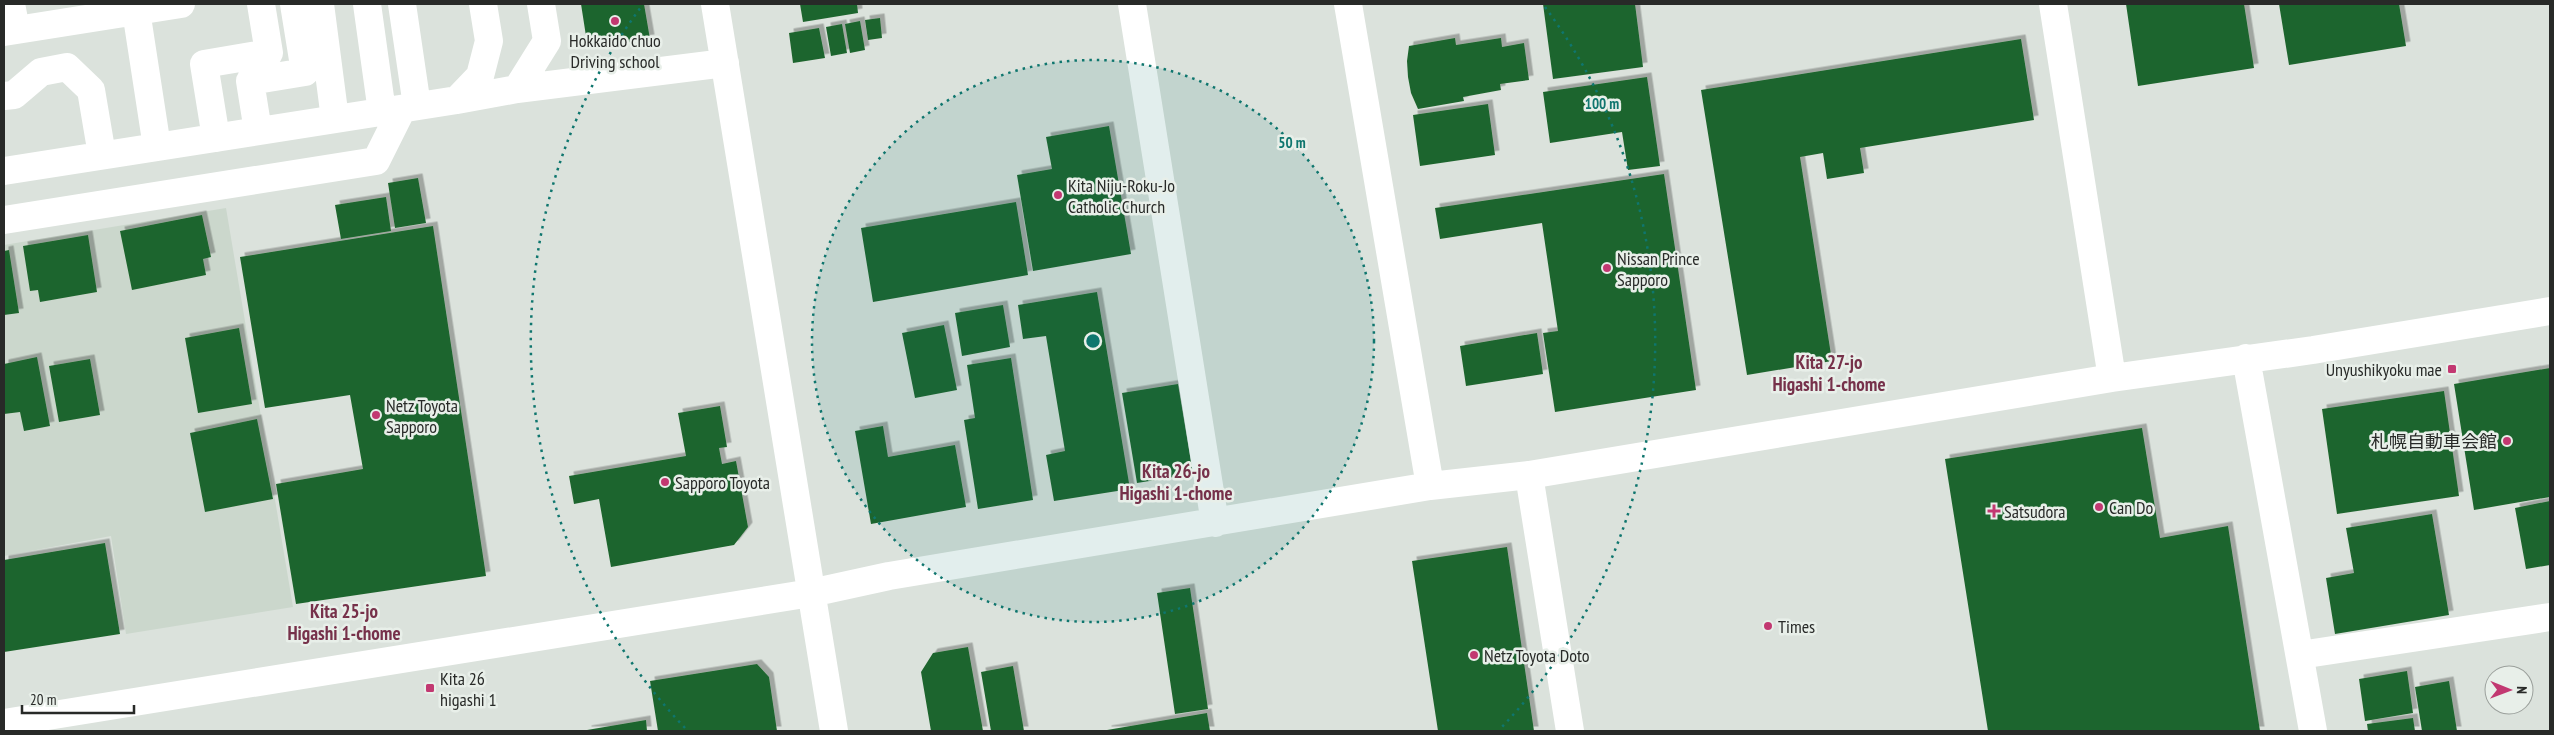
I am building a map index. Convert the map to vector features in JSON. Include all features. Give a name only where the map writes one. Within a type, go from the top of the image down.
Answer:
[{"type":"street","points":[[10,22],[135,7],[180,4]]},
{"type":"street","points":[[216,138],[204,64],[270,53],[261,4]]},
{"type":"street","points":[[258,131],[250,81],[305,72],[294,4]]},
{"type":"street","points":[[320,4],[335,119]]},
{"type":"street","points":[[367,4],[400,109]]},
{"type":"street","points":[[4,220],[376,160],[400,109],[402,4]]},
{"type":"street","points":[[457,100],[480,76],[489,41],[484,4]]},
{"type":"street","points":[[517,89],[547,41],[541,4]]},
{"type":"street","points":[[715,4],[834,731]]},
{"type":"street","points":[[1132,4],[1216,524]]},
{"type":"street","points":[[1348,4],[1430,486]]},
{"type":"street","points":[[2053,4],[2112,378]]},
{"type":"street","points":[[135,7],[157,147]]},
{"type":"street","points":[[4,171],[517,89],[725,63]]},
{"type":"street","points":[[4,96],[14,95],[41,72],[67,67],[92,90],[102,155]]},
{"type":"street","points":[[4,723],[50,724],[812,593],[889,576],[1216,524],[1430,486],[1529,475],[2112,378],[2313,350],[2550,311]]},
{"type":"street","points":[[2246,358],[2313,731]]},
{"type":"street","points":[[1529,475],[1570,731]]},
{"type":"street","points":[[2300,655],[2550,617]]},
{"type":"shaded area","points":[[226,208],[293,607],[126,634],[111,536],[4,556],[4,245]]},
{"type":"building","name":"Hokkaido chuo Driving school","points":[[581,4],[644,4],[650,39],[588,49]]},
{"type":"building","points":[[800,4],[857,4],[858,13],[803,22]]},
{"type":"building","points":[[1543,4],[1635,4],[1643,67],[1553,79]]},
{"type":"building","points":[[2126,4],[2244,4],[2254,68],[2138,86]]},
{"type":"building","points":[[2279,4],[2399,4],[2406,46],[2289,65]]},
{"type":"building","points":[[880,18],[882,38],[868,40],[865,20]]},
{"type":"building","points":[[860,21],[865,50],[850,53],[845,24]]},
{"type":"building","points":[[842,24],[847,53],[831,56],[826,27]]},
{"type":"building","points":[[819,28],[825,58],[793,63],[789,33]]},
{"type":"building","points":[[1455,38],[1456,45],[1501,38],[1502,47],[1524,43],[1529,80],[1500,84],[1501,90],[1463,97],[1464,101],[1418,109],[1411,93],[1408,77],[1407,61],[1409,46]]},
{"type":"building","points":[[2021,39],[2034,120],[1860,148],[1864,173],[1827,179],[1823,153],[1800,157],[1832,361],[1747,375],[1701,90]]},
{"type":"building","points":[[1647,77],[1660,166],[1628,170],[1622,132],[1550,143],[1543,92]]},
{"type":"building","points":[[1488,104],[1495,155],[1420,166],[1413,115]]},
{"type":"building","points":[[1109,126],[1131,254],[1033,271],[1017,175],[1052,169],[1046,137]]},
{"type":"building","points":[[1664,174],[1696,390],[1555,412],[1543,333],[1558,331],[1542,223],[1440,239],[1435,208]]},
{"type":"building","points":[[418,178],[426,223],[395,228],[388,183]]},
{"type":"building","points":[[386,197],[391,231],[341,239],[335,205]]},
{"type":"building","points":[[1016,202],[1028,275],[873,302],[861,228]]},
{"type":"building","points":[[202,215],[211,257],[203,259],[206,275],[132,290],[120,231]]},
{"type":"building","points":[[433,226],[486,576],[296,604],[276,484],[363,469],[350,395],[265,408],[240,257]]},
{"type":"building","points":[[88,235],[97,292],[40,302],[38,290],[30,291],[23,246]]},
{"type":"building","points":[[9,250],[19,313],[4,315],[4,251]]},
{"type":"building","points":[[1097,292],[1130,489],[1054,501],[1046,455],[1065,451],[1046,336],[1023,339],[1018,305]]},
{"type":"building","points":[[1003,305],[1010,347],[962,356],[955,313]]},
{"type":"building","points":[[944,325],[957,390],[915,398],[902,333]]},
{"type":"building","points":[[239,328],[252,404],[198,413],[185,338]]},
{"type":"building","points":[[1537,333],[1543,374],[1466,386],[1460,346]]},
{"type":"building","points":[[37,357],[50,426],[24,431],[20,412],[4,414],[4,364]]},
{"type":"building","points":[[1011,358],[1033,500],[978,509],[964,420],[975,418],[967,365]]},
{"type":"building","points":[[90,359],[100,415],[59,422],[49,366]]},
{"type":"building","name":"札幌自動車会館","points":[[2550,368],[2550,497],[2474,510],[2454,384]]},
{"type":"building","points":[[1178,384],[1193,474],[1137,483],[1122,393]]},
{"type":"building","points":[[2444,391],[2459,496],[2337,514],[2322,409]]},
{"type":"building","points":[[720,406],[727,447],[719,448],[722,464],[736,461],[748,527],[734,545],[611,567],[599,499],[574,504],[569,476],[686,456],[678,413]]},
{"type":"building","points":[[257,419],[273,499],[205,512],[190,433]]},
{"type":"building","points":[[883,426],[888,457],[955,445],[966,507],[871,524],[855,431]]},
{"type":"building","points":[[2142,428],[2160,538],[2228,526],[2260,731],[1988,731],[1945,459]]},
{"type":"building","points":[[2550,501],[2550,565],[2526,569],[2515,508]]},
{"type":"building","points":[[2432,514],[2449,615],[2335,634],[2326,578],[2354,573],[2346,528]]},
{"type":"building","points":[[105,543],[120,634],[4,652],[4,560]]},
{"type":"building","points":[[1507,547],[1534,731],[1438,731],[1412,561]]},
{"type":"building","points":[[1190,588],[1208,709],[1175,714],[1157,593]]},
{"type":"building","points":[[968,647],[983,731],[931,731],[921,672],[933,653]]},
{"type":"building","points":[[757,664],[769,677],[777,731],[658,731],[650,681]]},
{"type":"building","points":[[1013,666],[1024,731],[991,731],[981,672]]},
{"type":"building","points":[[2407,671],[2413,713],[2365,721],[2359,679]]},
{"type":"building","points":[[2449,681],[2457,731],[2422,731],[2415,687]]},
{"type":"building","points":[[1207,713],[1210,731],[1107,731],[1107,730]]},
{"type":"building","points":[[2413,718],[2415,731],[2368,731],[2367,724]]},
{"type":"building","points":[[646,720],[647,731],[587,731],[587,730]]},
{"type":"place","name":"Hokkaido chuo Driving school","points":[[615,21]]},
{"type":"place","name":"Kita Niju-Roku-Jo Catholic Church","points":[[1058,195]]},
{"type":"place","name":"Nissan Prince Sapporo","points":[[1607,268]]},
{"type":"place","name":"Unyushikyoku mae","points":[[2452,369]]},
{"type":"place","name":"Netz Toyota Sapporo","points":[[376,415]]},
{"type":"place","name":"札幌自動車会館","points":[[2507,441]]},
{"type":"place","name":"Sapporo Toyota","points":[[665,482]]},
{"type":"place","name":"Can Do","points":[[2099,507]]},
{"type":"place","name":"Satsudora","points":[[1994,511]]},
{"type":"place","name":"Times","points":[[1768,626]]},
{"type":"place","name":"Netz Toyota Doto","points":[[1474,655]]},
{"type":"place","name":"Kita 26 higashi 1","points":[[430,688]]},
{"type":"district","name":"Kita 27-jo Higashi 1-chome","points":[[1829,373]]},
{"type":"district","name":"Kita 26-jo Higashi 1-chome","points":[[1176,482]]},
{"type":"district","name":"Kita 25-jo Higashi 1-chome","points":[[344,622]]}]
